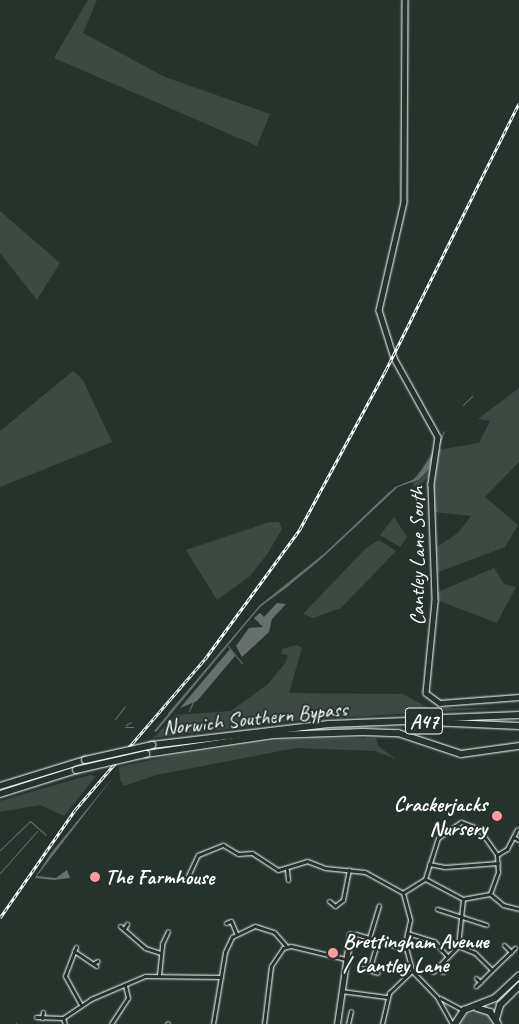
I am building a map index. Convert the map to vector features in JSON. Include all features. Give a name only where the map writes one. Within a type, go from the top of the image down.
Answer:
[{"type":"highway","name":"A47","points":[[329,724],[519,715]]},
{"type":"highway","name":"Norwich Southern Bypass","points":[[0,786],[85,760],[152,745],[329,724],[407,721],[519,726]]},
{"type":"highway","name":"A47","points":[[0,794],[76,770],[146,754],[274,735],[363,732],[398,733],[461,754],[519,746]]},
{"type":"highway","points":[[453,1024],[464,1010],[475,1008],[495,998],[519,976]]},
{"type":"highway","points":[[475,1008],[498,1022],[500,1005],[519,986]]},
{"type":"street","name":"Cantley Lane South","points":[[405,0],[403,220],[380,299],[380,320],[394,358],[438,437],[439,452],[431,484],[436,601],[427,696],[440,702],[519,697]]},
{"type":"street","points":[[403,892],[425,879],[438,838],[461,822],[479,829],[497,855],[498,863],[490,894]]},
{"type":"street","points":[[497,855],[517,829]]},
{"type":"street","points":[[513,836],[519,840]]},
{"type":"street","points":[[188,876],[198,855],[218,845],[238,854],[252,853],[278,870],[288,870],[307,861],[365,872],[403,892],[410,920],[406,949],[412,971],[437,997],[453,1024]]},
{"type":"street","points":[[429,864],[445,867],[498,863]]},
{"type":"street","points":[[288,870],[291,878]]},
{"type":"street","points":[[329,901],[335,906],[343,900],[349,870]]},
{"type":"street","points":[[425,879],[463,898],[490,894]]},
{"type":"street","points":[[490,894],[502,905],[519,909]]},
{"type":"street","points":[[433,972],[458,946],[463,898]]},
{"type":"street","points":[[369,938],[379,906]]},
{"type":"street","points":[[437,909],[487,925]]},
{"type":"street","points":[[226,923],[232,919],[236,933]]},
{"type":"street","points":[[127,924],[122,928],[145,948],[160,953]]},
{"type":"street","points":[[213,1024],[228,942],[236,933],[249,926],[263,927],[274,932],[286,946],[345,960]]},
{"type":"street","points":[[159,975],[160,953],[168,931]]},
{"type":"street","points":[[407,933],[434,941],[448,957]]},
{"type":"street","points":[[337,1024],[350,934]]},
{"type":"street","points":[[356,934],[406,949]]},
{"type":"street","points":[[166,935],[170,938]]},
{"type":"street","points":[[369,970],[378,940]]},
{"type":"street","points":[[504,945],[510,952]]},
{"type":"street","points":[[264,1024],[271,966],[286,946]]},
{"type":"street","points":[[458,946],[475,953],[492,970]]},
{"type":"street","points":[[476,986],[514,948]]},
{"type":"street","points":[[81,1005],[65,976],[75,949],[95,965],[98,961]]},
{"type":"street","points":[[438,967],[443,972]]},
{"type":"street","points":[[361,968],[378,973]]},
{"type":"street","points":[[382,1024],[388,997],[412,971]]},
{"type":"street","points":[[36,1017],[63,1018],[81,1005],[125,985],[159,975],[221,977]]},
{"type":"street","points":[[476,978],[480,982]]},
{"type":"street","points":[[112,1024],[128,998],[125,985]]},
{"type":"street","points":[[341,991],[388,997]]},
{"type":"street","points":[[437,997],[464,1010]]},
{"type":"street","points":[[348,1024],[350,1011]]},
{"type":"street","points":[[42,1018],[43,1012]]},
{"type":"street","points":[[63,1018],[66,1024]]},
{"type":"shaded area","points":[[88,0],[97,0],[83,33],[165,77],[270,114],[257,146],[54,58]]},
{"type":"shaded area","points":[[0,211],[60,263],[37,300],[0,253]]},
{"type":"shaded area","points":[[73,371],[83,380],[112,442],[0,487],[0,431]]},
{"type":"shaded area","points":[[519,388],[519,462],[485,497],[518,525],[505,547],[438,572],[437,547],[458,533],[471,516],[434,512],[431,475],[416,488],[412,484],[432,451],[479,443],[490,421],[478,419]]},
{"type":"shaded area","points":[[436,448],[429,469],[418,480],[398,487],[321,559],[260,607],[156,732],[154,731],[260,605],[325,553],[395,487],[417,478]]},
{"type":"shaded area","points":[[394,517],[407,537],[400,547],[380,535]]},
{"type":"shaded area","points":[[269,522],[279,522],[282,529],[268,553],[250,576],[217,600],[186,550]]},
{"type":"shaded area","points":[[379,540],[396,551],[341,608],[313,618],[303,614],[366,548]]},
{"type":"shaded area","points":[[494,568],[504,584],[516,587],[497,623],[437,600],[438,592]]},
{"type":"shaded area","points":[[277,603],[286,604],[272,619],[269,632],[242,657],[236,646],[249,628],[263,627],[254,618],[260,613],[264,617]]},
{"type":"shaded area","points":[[297,645],[302,648],[289,693],[403,694],[429,708],[495,708],[300,720],[153,738],[176,715],[231,711],[268,684],[286,662],[288,655],[281,654],[282,649]]},
{"type":"shaded area","points":[[230,649],[235,656],[197,701],[180,708]]},
{"type":"shaded area","points":[[376,738],[378,746],[396,759],[375,751],[296,748],[156,775],[124,786],[120,780],[119,767],[169,756],[278,740]]},
{"type":"shaded area","points":[[90,775],[96,776],[64,816],[40,805],[0,812],[0,801]]},
{"type":"shaded area","points":[[115,775],[37,876],[56,878],[67,870],[70,878],[54,880],[35,878],[0,932],[51,853]]},
{"type":"shaded area","points":[[477,1011],[486,1014],[494,1024],[460,1024],[467,1014]]},
{"type":"waterway","points":[[463,405],[472,396]]},
{"type":"waterway","points":[[437,449],[444,431]]},
{"type":"waterway","points":[[412,481],[433,456]]},
{"type":"waterway","points":[[321,557],[390,491]]},
{"type":"waterway","points":[[168,713],[260,605],[291,582]]},
{"type":"waterway","points":[[228,646],[242,663]]},
{"type":"waterway","points":[[189,711],[194,700]]},
{"type":"waterway","points":[[115,719],[125,706]]},
{"type":"waterway","points":[[126,725],[131,722]]},
{"type":"waterway","points":[[125,727],[133,727]]},
{"type":"waterway","points":[[0,850],[30,821],[46,835]]},
{"type":"waterway","points":[[0,873],[37,831]]},
{"type":"railway","points":[[0,918],[75,810],[205,659],[300,529],[386,370],[519,103]]},
{"type":"place","name":"Crackerjacks Nursery","points":[[497,816]]},
{"type":"place","name":"The Farmhouse","points":[[95,877]]},
{"type":"place","name":"Brettingham Avenue / Cantley Lane","points":[[333,953]]}]
